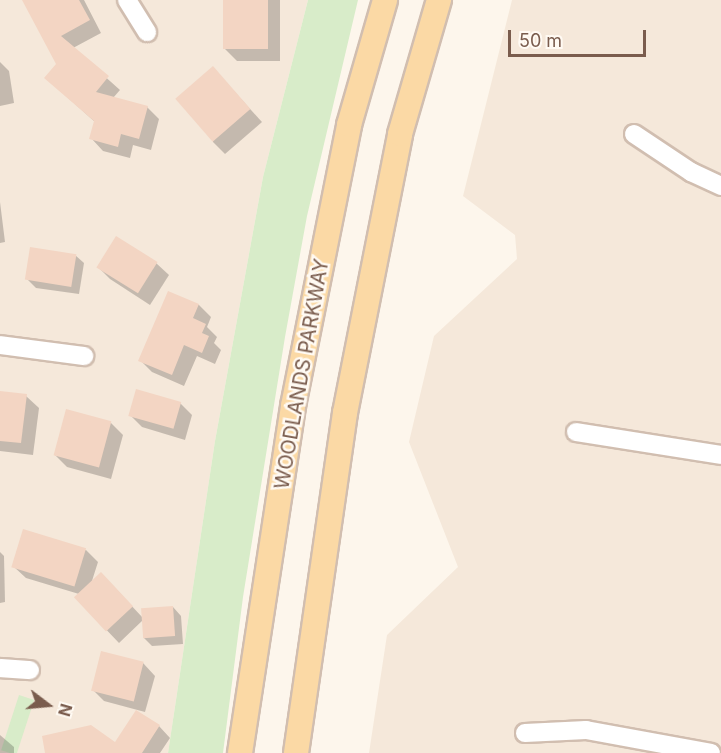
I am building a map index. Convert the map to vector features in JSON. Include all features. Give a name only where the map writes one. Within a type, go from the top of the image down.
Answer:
[{"type":"main road","name":"WOODLANDS PARKWAY","points":[[240,753],[293,406],[349,125],[385,0]]},
{"type":"main road","points":[[296,753],[345,413],[400,134],[439,0]]},
{"type":"street","points":[[127,0],[147,32]]},
{"type":"street","points":[[634,134],[691,172],[721,186]]},
{"type":"street","points":[[0,345],[84,356]]},
{"type":"street","points":[[576,432],[721,455]]},
{"type":"street","points":[[0,668],[30,670]]},
{"type":"street","points":[[525,733],[586,730],[711,753]]},
{"type":"shaded area","points":[[0,0],[308,0],[263,177],[215,441],[168,753],[0,753]]},
{"type":"shaded area","points":[[512,0],[721,0],[721,753],[369,753],[387,635],[458,567],[409,442],[434,336],[517,259],[515,235],[463,196]]},
{"type":"green space","points":[[308,0],[358,0],[307,216],[285,337],[243,597],[223,753],[168,753],[215,441],[263,177]]},
{"type":"green space","points":[[19,695],[34,700],[17,753],[1,750]]},
{"type":"building","points":[[22,0],[79,0],[90,20],[61,36],[109,76],[96,92],[148,106],[139,139],[121,134],[118,147],[89,139],[94,121],[44,78],[56,64]]},
{"type":"building","points":[[223,0],[268,0],[268,49],[223,49]]},
{"type":"building","points":[[213,66],[250,109],[213,142],[175,99]]},
{"type":"building","points":[[116,236],[158,262],[138,293],[96,267]]},
{"type":"building","points":[[30,247],[76,254],[71,287],[25,280]]},
{"type":"building","points":[[168,291],[199,304],[193,318],[206,324],[202,333],[209,336],[202,353],[184,345],[172,375],[138,361]]},
{"type":"building","points":[[136,389],[181,402],[173,429],[128,416]]},
{"type":"building","points":[[0,391],[27,394],[21,443],[0,441]]},
{"type":"building","points":[[66,409],[111,421],[99,468],[54,455]]},
{"type":"building","points":[[23,529],[86,548],[74,587],[11,567]]},
{"type":"building","points":[[101,572],[133,606],[106,632],[74,597]]},
{"type":"building","points":[[173,606],[175,636],[143,638],[141,608]]},
{"type":"building","points":[[101,651],[144,662],[134,701],[91,691]]},
{"type":"building","points":[[136,710],[160,725],[142,753],[45,753],[42,736],[91,725],[115,742]]}]
